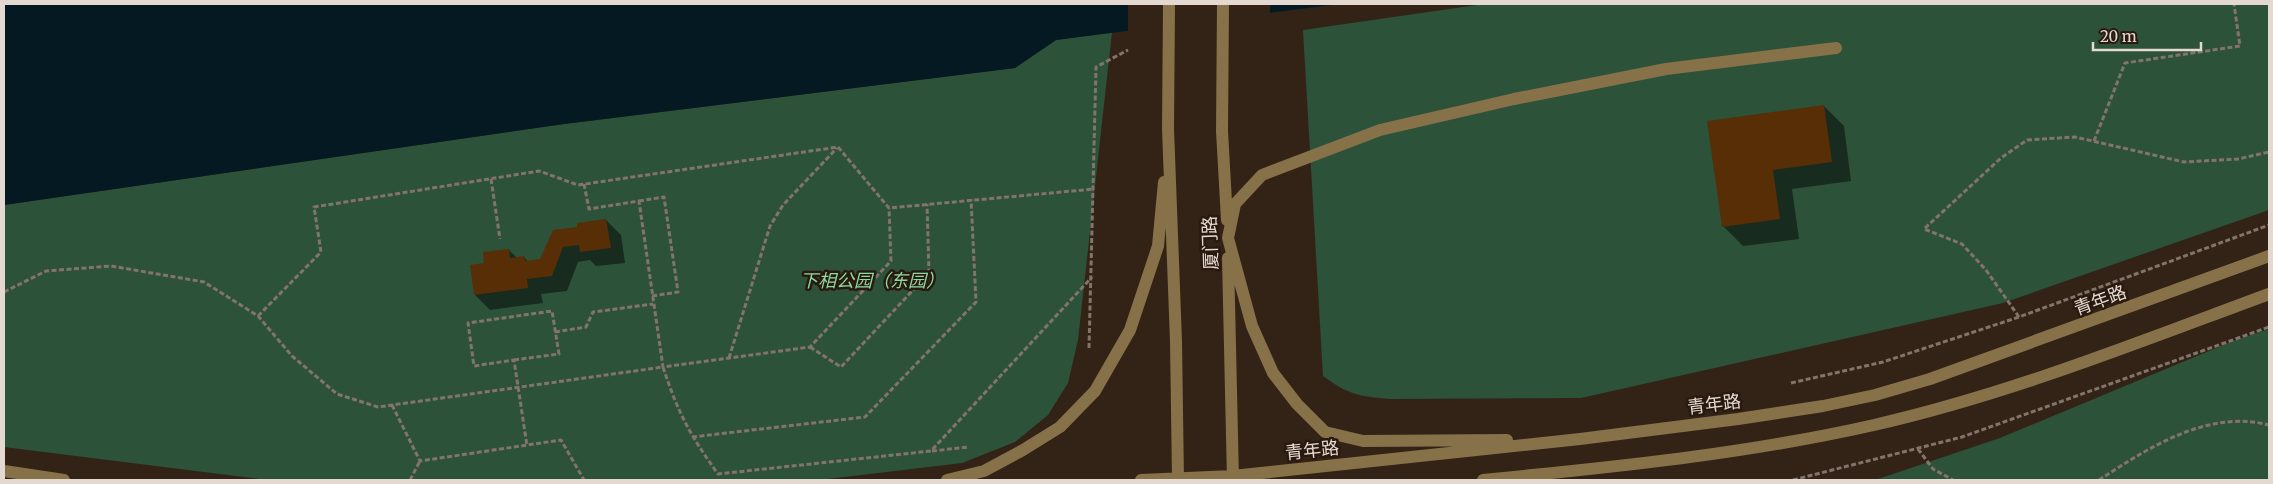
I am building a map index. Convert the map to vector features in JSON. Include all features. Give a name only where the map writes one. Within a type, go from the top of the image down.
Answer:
[{"type":"street","points":[[1170,4],[1168,129],[1176,341],[1178,479]]},
{"type":"street","name":"厦门路","points":[[1223,4],[1222,131],[1228,238],[1233,478]]},
{"type":"street","points":[[1580,439],[1364,441],[1325,432],[1297,404],[1273,373],[1252,326],[1228,238],[1235,204],[1262,175],[1380,130],[1514,99],[1666,69],[1836,48]]},
{"type":"street","points":[[946,480],[984,471],[1023,450],[1060,427],[1095,392],[1130,330],[1158,246],[1168,129]]},
{"type":"street","name":"青年路","points":[[1141,480],[1233,478],[1580,439],[1823,406],[1876,395],[2000,355],[2269,256]]},
{"type":"street","points":[[1498,480],[1764,447],[1820,437],[1930,411],[2056,372],[2269,294]]},
{"type":"street","points":[[1483,480],[1581,470]]},
{"type":"street","points":[[4,471],[64,480]]},
{"type":"path","points":[[2094,141],[2125,63],[2240,46],[2234,4]]},
{"type":"path","points":[[1088,356],[1091,340],[1096,67],[1128,50]]},
{"type":"path","points":[[2019,317],[1986,270],[1962,244],[1924,229],[2001,158],[2027,140],[2076,137],[2184,162],[2238,158],[2269,152]]},
{"type":"path","points":[[258,316],[321,252],[314,207],[540,171],[578,185],[838,147]]},
{"type":"path","points":[[4,292],[46,271],[111,266],[204,282],[258,316],[292,356],[337,394],[378,407],[810,347],[892,261],[889,208],[838,147]]},
{"type":"path","points":[[728,358],[770,226],[783,205],[838,147]]},
{"type":"path","points":[[490,179],[500,239]]},
{"type":"path","points":[[584,184],[589,209],[664,197],[678,292],[652,296]]},
{"type":"path","points":[[889,208],[1094,189]]},
{"type":"path","points":[[691,437],[865,417],[976,302],[972,199]]},
{"type":"path","points":[[639,201],[664,367],[676,406],[691,437],[718,474],[978,445]]},
{"type":"path","points":[[810,347],[841,367],[929,273],[927,204]]},
{"type":"path","points":[[1786,384],[1883,362],[2019,317],[2269,225]]},
{"type":"path","points":[[931,451],[1092,277]]},
{"type":"path","points":[[555,332],[586,327],[593,312],[653,304]]},
{"type":"path","points":[[552,311],[558,354],[514,360],[474,366],[468,323],[552,311]]},
{"type":"path","points":[[514,360],[527,446]]},
{"type":"path","points":[[392,405],[420,461]]},
{"type":"path","points":[[2099,480],[2126,463],[2192,429],[2224,422],[2257,422],[2269,425]]},
{"type":"path","points":[[420,461],[561,440],[584,480]]},
{"type":"path","points":[[1918,449],[1933,469],[1953,480]]},
{"type":"path","points":[[410,480],[420,461]]},
{"type":"green space","points":[[1484,4],[2269,4],[2269,210],[2003,303],[1581,398],[1390,399],[1354,394],[1323,376],[1303,30]]},
{"type":"green space","name":"下相公园（东园）","points":[[1112,32],[1078,340],[1068,383],[1048,415],[1015,442],[962,463],[819,480],[267,480],[4,447],[4,205],[564,124],[1015,68],[1056,40]]},
{"type":"green space","points":[[2269,329],[2269,480],[1875,480],[2000,438],[2233,341]]},
{"type":"water","points":[[4,4],[1340,4],[1056,40],[1015,68],[564,124],[4,205]]},
{"type":"pier","points":[[1128,4],[1270,4],[1270,15],[1128,32]]},
{"type":"building","points":[[1824,105],[1832,162],[1773,170],[1780,219],[1722,227],[1707,121]]},
{"type":"building","points":[[606,219],[611,248],[580,252],[579,245],[563,247],[552,276],[527,279],[528,288],[474,295],[470,265],[484,263],[483,252],[509,249],[510,258],[524,256],[525,261],[540,259],[553,230],[577,227],[577,223]]}]
